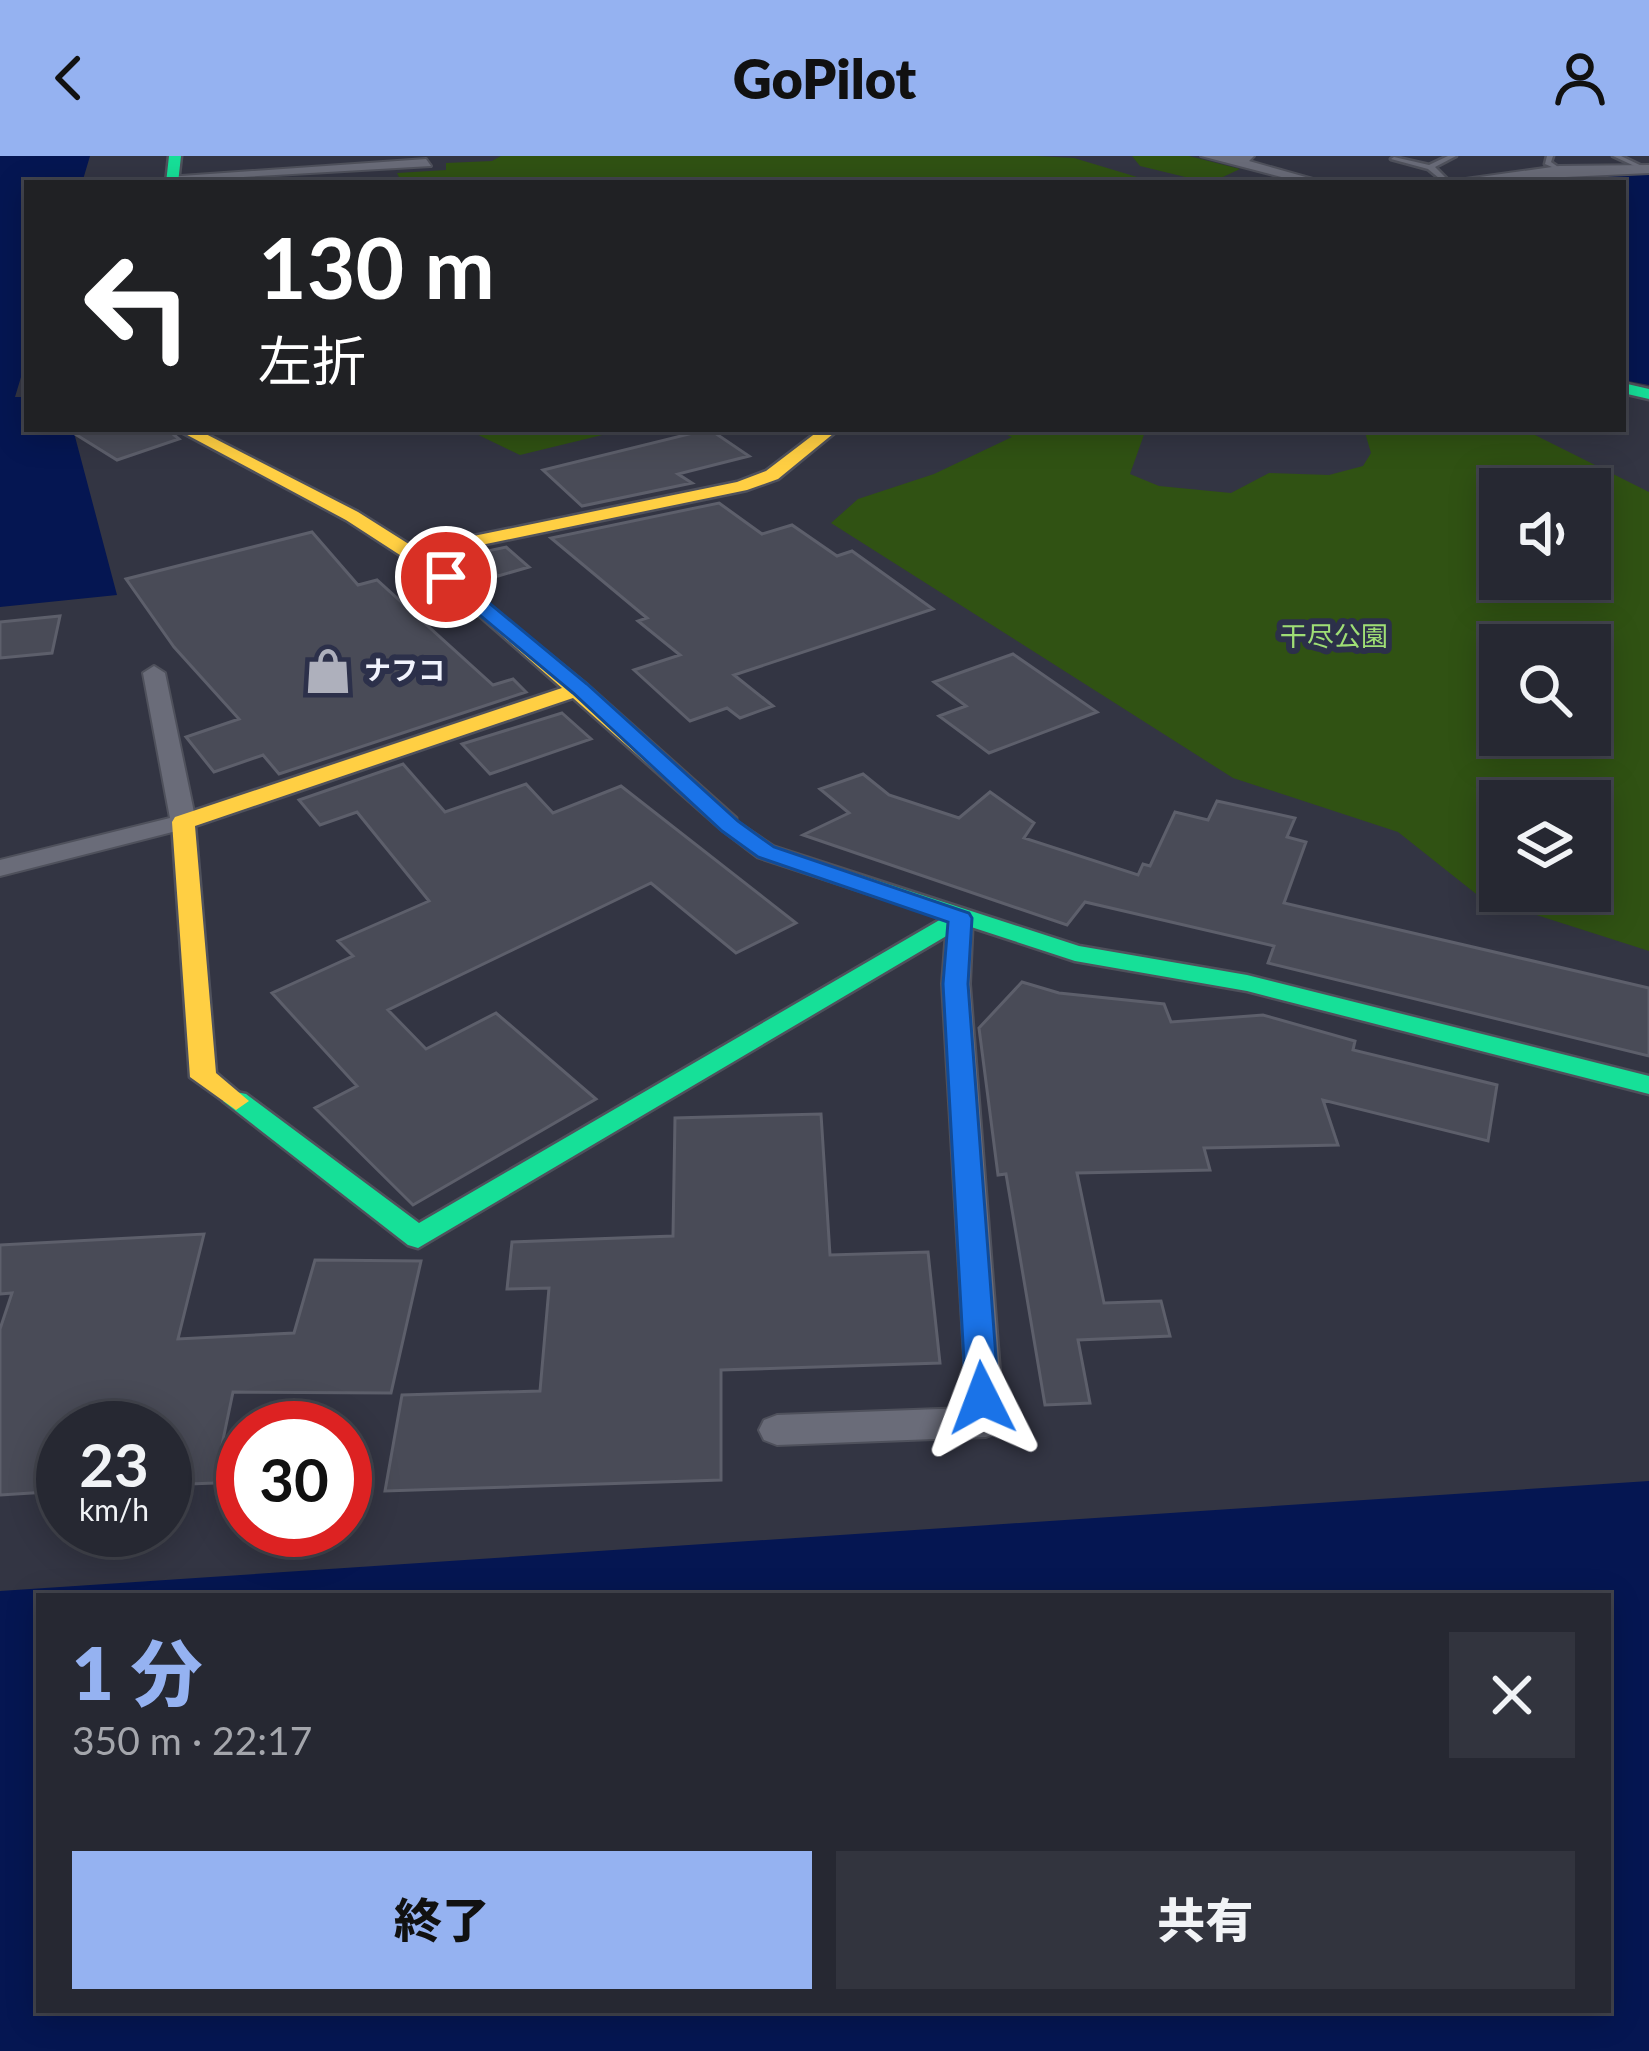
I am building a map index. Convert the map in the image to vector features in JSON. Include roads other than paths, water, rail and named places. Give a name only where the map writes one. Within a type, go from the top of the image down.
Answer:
[{"type":"street","points":[[1208,156],[1238,158],[1307,180]]},
{"type":"street","points":[[1462,180],[1554,163],[1647,169]]},
{"type":"street","points":[[174,172],[426,164]]},
{"type":"street","points":[[189,432],[413,554],[580,689],[730,826],[766,852],[1075,953],[1247,983],[1649,1085]]},
{"type":"street","points":[[413,554],[740,486],[772,475],[827,432]]},
{"type":"street","points":[[154,673],[182,822],[203,1077],[418,1237],[960,918]]},
{"type":"street","points":[[0,868],[182,822],[580,689]]},
{"type":"street","points":[[777,1430],[986,1423],[956,984],[960,918]]},
{"type":"lane","points":[[1430,167],[1453,156]]},
{"type":"lane","points":[[1616,156],[1647,169]]},
{"type":"lane","points":[[1394,159],[1430,167],[1443,180]]},
{"type":"place","name":"ナフコ","points":[[328,671]]},
{"type":"park label","name":"干尽公園","points":[[1334,637]]}]
